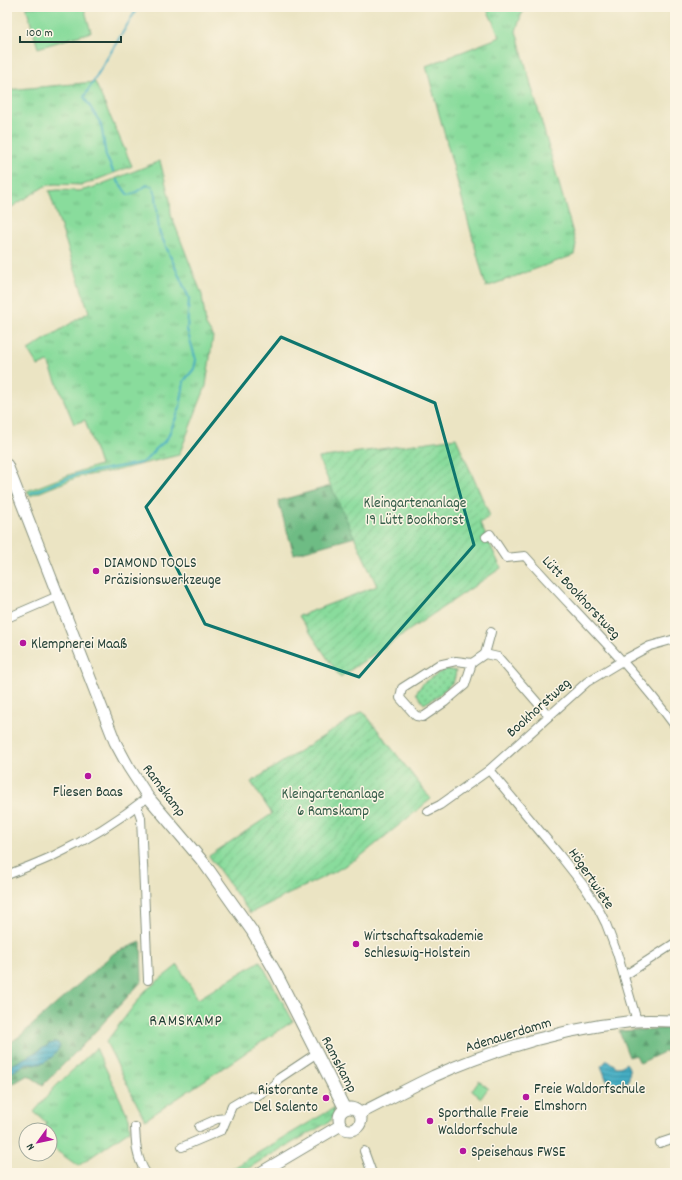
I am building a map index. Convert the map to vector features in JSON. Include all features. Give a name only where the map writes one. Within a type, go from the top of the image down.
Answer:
[{"type":"street","name":"Ramskamp","points":[[7,464],[115,742],[128,766],[148,797],[204,863],[246,921],[276,973],[346,1109]]},
{"type":"street","name":"Lütt Bookhorstweg","points":[[486,537],[490,534],[506,558],[525,556],[622,661]]},
{"type":"street","points":[[7,618],[58,596]]},
{"type":"street","points":[[472,663],[456,661],[438,665],[402,688],[400,698],[416,716],[423,717],[446,702],[465,685],[472,663],[485,654],[491,632]]},
{"type":"street","name":"Bookhorstweg","points":[[428,811],[440,805],[489,770],[587,682],[650,646],[675,639]]},
{"type":"street","points":[[485,654],[498,657],[549,716]]},
{"type":"street","points":[[622,661],[675,726]]},
{"type":"street","name":"Högertwiete","points":[[489,770],[558,853],[590,895],[606,924],[624,976],[637,1021]]},
{"type":"street","points":[[7,875],[53,856],[96,833],[148,797]]},
{"type":"street","name":"Ramskamp","points":[[137,806],[141,818],[148,980]]},
{"type":"street","points":[[624,976],[675,943]]},
{"type":"street","name":"Adenauerdamm","points":[[361,1114],[433,1077],[470,1061],[506,1048],[590,1028],[637,1021],[675,1021]]},
{"type":"street","points":[[182,1147],[222,1130],[232,1106],[249,1096],[254,1098],[276,1084],[278,1079],[317,1053]]},
{"type":"street","points":[[352,1108],[361,1114],[361,1124],[356,1129],[348,1130],[339,1122],[340,1114],[346,1109],[352,1108]]},
{"type":"street","points":[[199,1127],[217,1119],[227,1118]]},
{"type":"street","points":[[264,1172],[341,1125]]},
{"type":"street","points":[[135,1127],[136,1150],[141,1165],[146,1173]]},
{"type":"street","points":[[660,1144],[675,1138]]},
{"type":"street","points":[[364,1151],[372,1173]]},
{"type":"highlighted area","points":[[281,337],[435,403],[474,545],[359,677],[205,624],[146,507]]},
{"type":"green space","points":[[26,7],[84,7],[91,32],[38,48]]},
{"type":"green space","points":[[486,7],[524,7],[516,31],[576,244],[574,255],[486,287],[426,66],[500,37]]},
{"type":"green space","points":[[95,82],[132,166],[83,185],[55,184],[45,186],[7,210],[7,90]]},
{"type":"green space","points":[[160,161],[170,200],[171,215],[202,295],[206,325],[213,336],[206,386],[179,455],[118,470],[78,477],[30,496],[27,491],[100,465],[85,420],[74,424],[48,362],[38,366],[28,350],[89,312],[49,191],[79,191],[92,188]]},
{"type":"green space","name":"Kleingartenanlage 19 Lütt Bookhorst","points":[[456,438],[490,516],[480,523],[501,568],[340,677],[299,616],[377,586],[318,458]]},
{"type":"green space","points":[[331,486],[355,537],[294,554],[278,501]]},
{"type":"green space","points":[[445,669],[456,671],[454,681],[438,696],[424,704],[416,693],[423,683]]},
{"type":"green space","name":"Kleingartenanlage 6 Ramskamp","points":[[363,711],[431,799],[361,856],[336,871],[250,913],[209,856],[272,814],[251,782]]},
{"type":"green space","points":[[141,942],[142,981],[81,1047],[43,1085],[28,1075],[7,1087],[7,1075],[26,1065],[40,1064],[50,1044],[7,1068],[7,1045],[20,1036],[114,953]]},
{"type":"green space","points":[[260,961],[293,1021],[145,1120],[106,1042],[145,991],[178,965],[198,999]]},
{"type":"green space","points":[[675,1028],[675,1047],[640,1063],[636,1055],[629,1057],[619,1031]]},
{"type":"green space","points":[[96,1048],[129,1118],[130,1130],[78,1166],[58,1152],[58,1122],[46,1122],[34,1112],[55,1087]]},
{"type":"green space","points":[[479,1081],[488,1088],[481,1098],[472,1091]]},
{"type":"green space","points":[[334,1108],[333,1117],[329,1122],[241,1173],[226,1173],[256,1154]]},
{"type":"water","points":[[57,1042],[60,1046],[57,1052],[49,1060],[39,1064],[28,1063],[7,1075],[7,1068],[50,1044]]},
{"type":"water","points":[[607,1060],[617,1067],[626,1063],[630,1072],[628,1082],[608,1084],[601,1066]]},
{"type":"waterway","points":[[113,171],[106,156],[101,124],[84,97],[138,7]]},
{"type":"waterway","points":[[31,493],[78,474],[141,463],[146,460],[167,439],[180,408],[184,381],[194,369],[196,360],[187,330],[189,298],[159,231],[156,195],[153,187],[147,185],[133,194],[128,195],[117,180]]},
{"type":"place","name":"DIAMOND TOOLS Präzisionswerkzeuge","points":[[96,571]]},
{"type":"place","name":"Klempnerei Maaß","points":[[23,643]]},
{"type":"place","name":"Fliesen Baas","points":[[88,776]]},
{"type":"place","name":"Wirtschaftsakademie Schleswig-Holstein","points":[[356,944]]},
{"type":"place","name":"Freie Waldorfschule Elmshorn","points":[[526,1097]]},
{"type":"place","name":"Ristorante Del Salento","points":[[326,1098]]},
{"type":"place","name":"Sporthalle Freie Waldorfschule","points":[[430,1121]]},
{"type":"place","name":"Speisehaus FWSE","points":[[463,1151]]},
{"type":"district","name":"RAMSKAMP","points":[[186,1019]]}]
